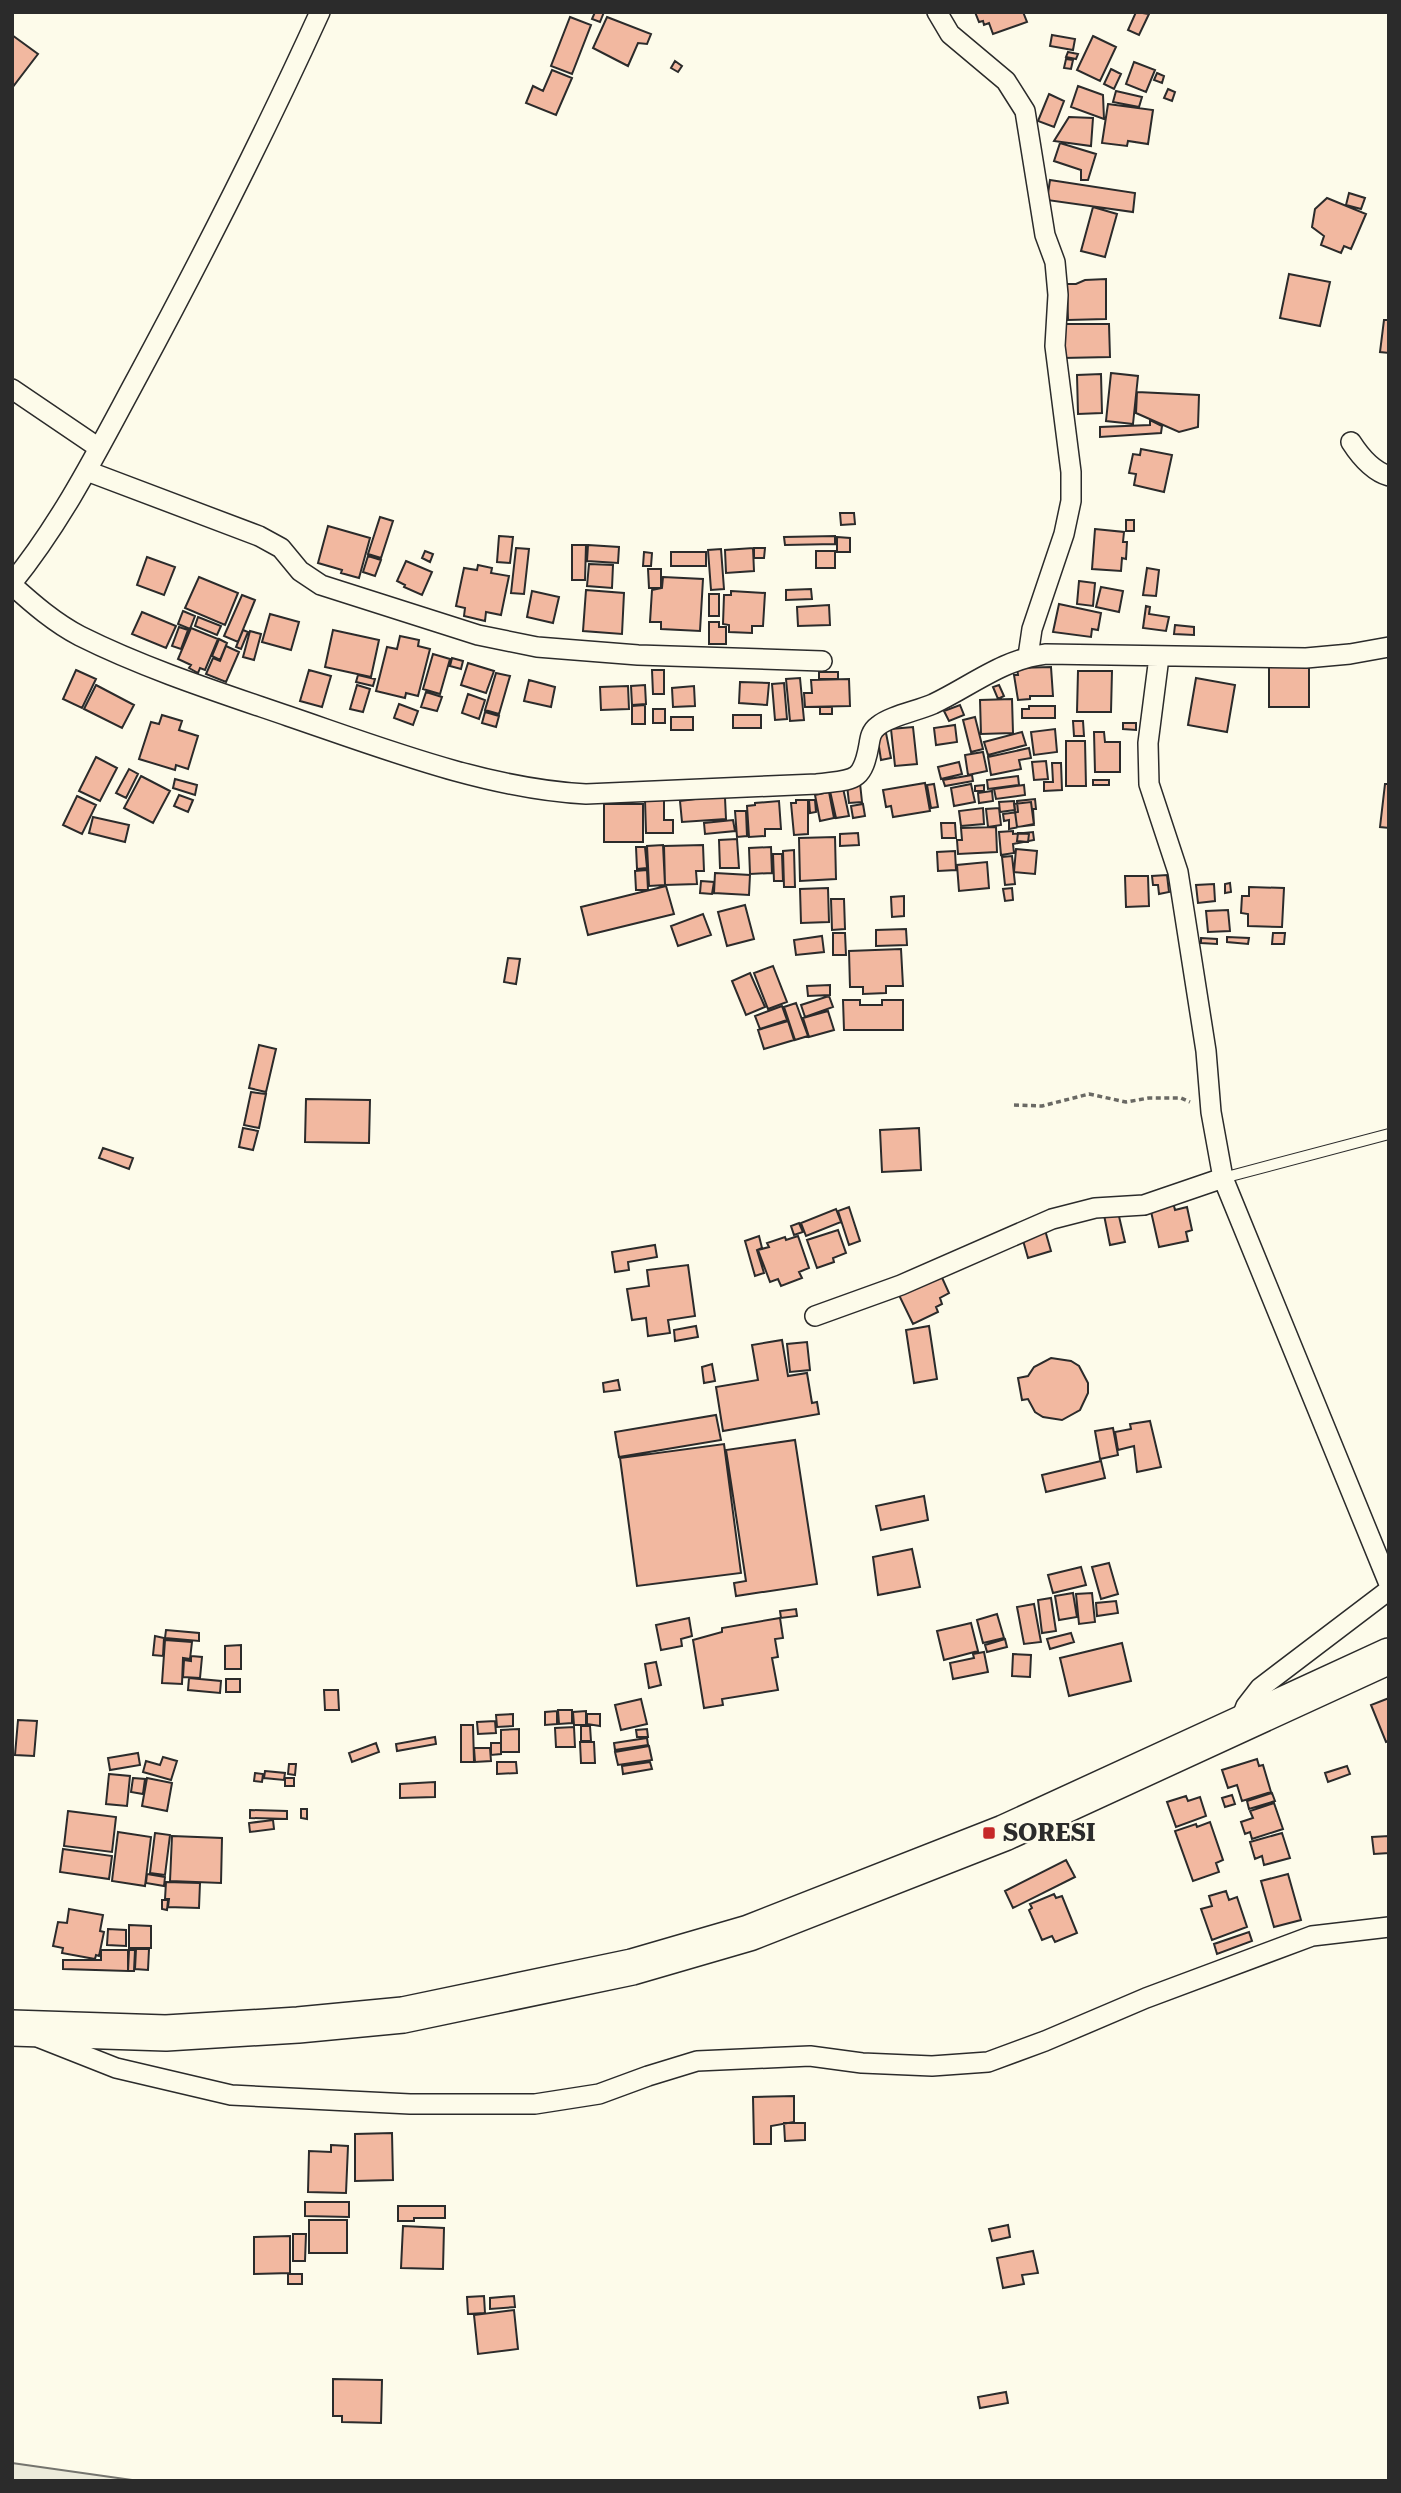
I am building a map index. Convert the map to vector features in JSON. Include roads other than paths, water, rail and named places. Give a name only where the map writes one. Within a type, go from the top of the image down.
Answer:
[{"type":"highway","points":[[14,2028],[166,2033],[390,2017],[632,1967],[749,1933],[1004,1833],[1389,1656]]},
{"type":"street","points":[[320,12],[283,93],[184,289],[87,471],[54,527],[12,584],[33,604],[79,635],[219,692],[398,752],[499,782],[549,792],[586,794],[817,785],[847,780],[860,774],[866,764],[872,733],[878,725],[934,703],[1011,662],[1028,656],[1046,654],[1306,659],[1389,647]]},
{"type":"street","points":[[937,12],[950,34],[1006,81],[1025,111],[1045,235],[1055,262],[1058,295],[1055,346],[1071,472],[1071,501],[1065,534],[1032,629],[1028,656]]},
{"type":"street","points":[[12,389],[99,447]]},
{"type":"street","points":[[1351,443],[1362,458],[1389,477]]},
{"type":"street","points":[[87,471],[259,536],[281,548],[300,571],[321,585],[478,635],[537,647],[638,655],[822,661]]},
{"type":"street","points":[[1159,657],[1147,765],[1149,785],[1178,872],[1195,971],[1211,1112],[1223,1178],[1389,1584]]},
{"type":"street","points":[[815,1316],[901,1285],[1052,1219],[1094,1208],[1144,1205],[1223,1178]]},
{"type":"street","points":[[1239,1725],[1245,1706],[1260,1688],[1389,1590]]},
{"type":"street","points":[[14,2028],[116,2068],[231,2095],[410,2104],[535,2104],[599,2094],[697,2061],[810,2056],[862,2063],[932,2066],[988,2062],[1146,1998],[1312,1936],[1389,1927]]},
{"type":"lane","points":[[1223,1178],[1389,1134]]},
{"type":"place","name":"SORESI","points":[[989,1833]]}]
